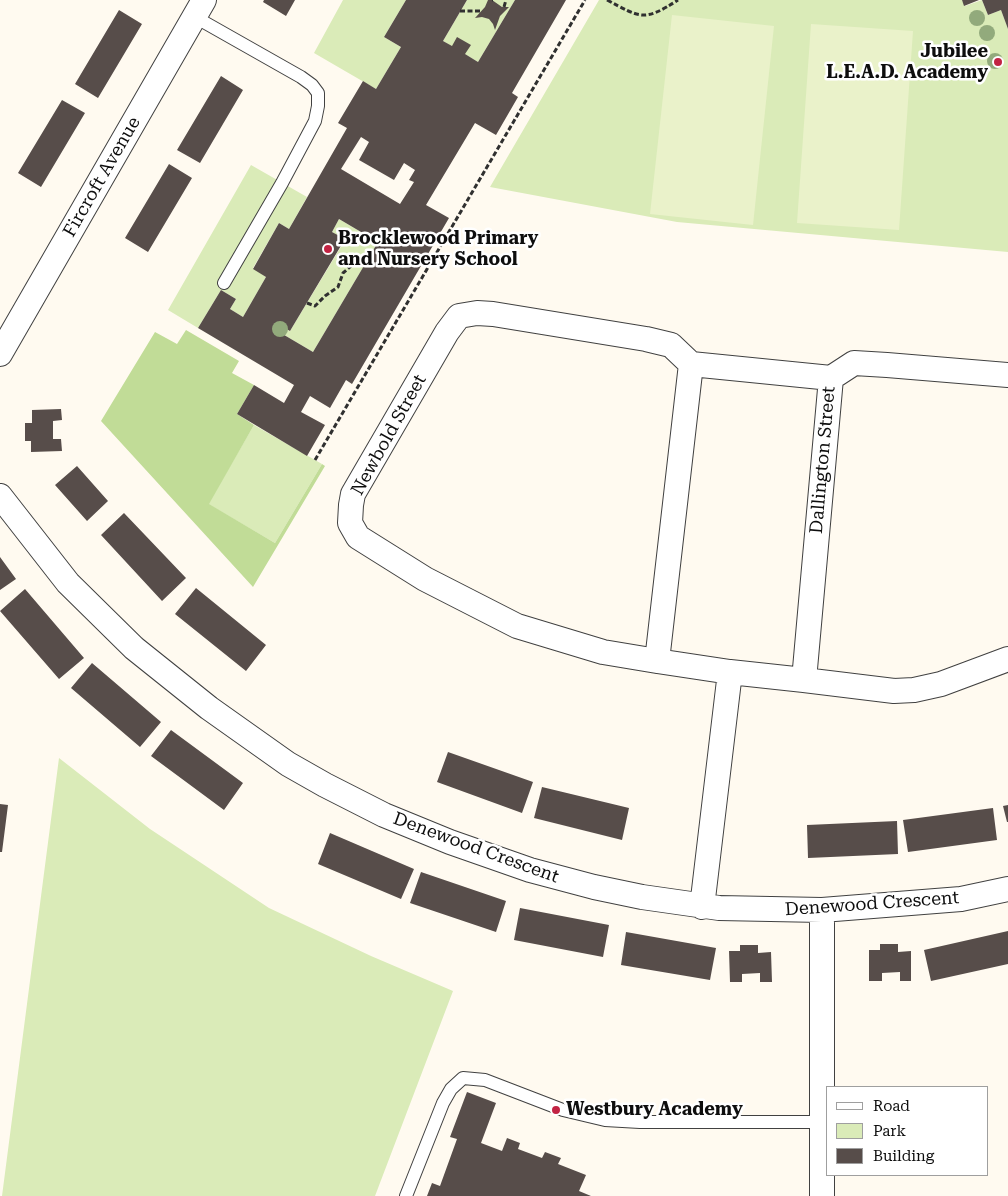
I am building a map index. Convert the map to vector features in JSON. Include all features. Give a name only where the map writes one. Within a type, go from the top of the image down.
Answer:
[{"type":"street","name":"Fircroft Avenue","points":[[0,354],[199,9]]},
{"type":"street","name":"Newbold Street","points":[[657,661],[603,652],[517,626],[425,579],[358,537],[350,523],[351,505],[353,494],[447,332],[459,316],[477,313],[492,314],[646,338],[670,345],[691,364]]},
{"type":"street","name":"Dallington Street","points":[[691,364],[831,378],[804,680]]},
{"type":"street","points":[[691,364],[657,661],[730,672],[894,691],[914,690],[941,684],[1008,659]]},
{"type":"street","points":[[831,378],[854,364],[1008,374]]},
{"type":"street","name":"Denewood Crescent","points":[[0,496],[68,583],[134,648],[209,708],[288,764],[384,815],[450,842],[512,864],[594,888],[702,907],[822,910],[961,899],[1008,889]]},
{"type":"street","points":[[702,907],[730,672]]},
{"type":"street","points":[[822,910],[822,1196]]},
{"type":"lane","points":[[199,9],[312,84],[318,93],[315,121],[282,183],[224,283]]},
{"type":"lane","points":[[406,1196],[443,1103],[451,1089],[463,1078],[485,1080],[563,1110],[605,1120],[640,1122],[822,1122]]},
{"type":"path","points":[[504,7],[506,0]]},
{"type":"path","points":[[315,460],[585,0]]},
{"type":"path","points":[[607,0],[627,11],[644,16],[658,13],[678,0]]},
{"type":"path","points":[[460,11],[482,11]]},
{"type":"path","points":[[307,304],[315,306],[338,287],[343,273],[359,259],[366,262]]},
{"type":"green space","points":[[343,0],[406,0],[384,37],[401,47],[376,89],[314,53]]},
{"type":"green space","points":[[467,0],[515,0],[478,62],[443,41]]},
{"type":"green space","points":[[599,0],[962,0],[965,6],[982,0],[988,15],[1001,10],[1008,29],[1008,252],[677,222],[490,187]]},
{"type":"green space","points":[[672,15],[774,26],[753,225],[650,214]]},
{"type":"green space","points":[[811,24],[913,31],[899,230],[797,223]]},
{"type":"green space","points":[[251,165],[307,197],[289,229],[279,223],[253,268],[266,277],[243,317],[230,309],[236,299],[221,290],[198,328],[168,310]]},
{"type":"green space","points":[[339,219],[378,242],[313,352],[274,329],[278,324],[290,331],[345,240],[332,232]]},
{"type":"green space","points":[[186,330],[239,361],[232,373],[254,385],[237,414],[254,425],[209,504],[275,543],[322,464],[325,466],[253,587],[101,421],[155,332],[177,344]]},
{"type":"green space","points":[[254,425],[322,464],[275,543],[208,504]]},
{"type":"green space","points":[[59,758],[150,829],[269,908],[371,956],[453,991],[375,1196],[2,1196]]},
{"type":"building","points":[[264,0],[295,0],[286,16],[263,2]]},
{"type":"building","points":[[406,0],[467,0],[443,41],[452,46],[457,37],[471,45],[465,54],[478,62],[515,0],[566,0],[512,93],[518,97],[496,135],[475,123],[426,205],[449,218],[352,384],[346,380],[330,408],[310,396],[301,412],[325,425],[307,456],[237,414],[254,385],[284,403],[294,385],[198,328],[221,290],[236,299],[230,309],[243,317],[266,277],[253,269],[279,223],[289,229],[347,128],[338,123],[363,81],[376,89],[401,47],[384,37]],"holes":[[[361,137],[369,142],[359,160],[394,180],[404,163],[415,170],[409,180],[414,182],[400,204],[341,169]],[[339,219],[378,242],[313,352],[274,329],[278,324],[290,331],[345,239],[332,232]]]},
{"type":"building","points":[[488,0],[492,0],[502,7],[509,7],[500,16],[495,30],[489,19],[475,18],[485,7]]},
{"type":"building","points":[[962,0],[979,0],[964,6]]},
{"type":"building","points":[[982,0],[1008,0],[1008,29],[1001,10],[988,15]]},
{"type":"building","points":[[119,10],[142,24],[98,98],[75,84]]},
{"type":"building","points":[[221,76],[243,90],[200,163],[177,150]]},
{"type":"building","points":[[62,100],[85,113],[41,187],[18,173]]},
{"type":"building","points":[[169,164],[192,178],[148,252],[125,238]]},
{"type":"building","points":[[61,409],[62,420],[53,421],[53,439],[61,439],[62,451],[31,452],[31,441],[25,441],[25,423],[32,423],[32,410]]},
{"type":"building","points":[[77,466],[108,501],[87,521],[55,485]]},
{"type":"building","points":[[124,513],[186,578],[162,601],[101,535]]},
{"type":"building","points":[[0,557],[16,579],[0,590]]},
{"type":"building","points":[[196,588],[266,645],[246,671],[175,614]]},
{"type":"building","points":[[25,589],[84,658],[59,679],[0,611]]},
{"type":"building","points":[[92,663],[161,722],[140,747],[71,688]]},
{"type":"building","points":[[171,730],[243,783],[224,810],[151,756]]},
{"type":"building","points":[[448,752],[533,782],[522,813],[437,782]]},
{"type":"building","points":[[542,787],[629,808],[622,840],[534,818]]},
{"type":"building","points":[[0,804],[8,805],[2,852],[0,852]]},
{"type":"building","points":[[1008,805],[1008,822],[1007,822],[1003,806]]},
{"type":"building","points":[[993,808],[997,840],[908,852],[903,820]]},
{"type":"building","points":[[897,821],[898,854],[808,858],[807,825]]},
{"type":"building","points":[[330,833],[414,869],[401,899],[318,864]]},
{"type":"building","points":[[421,872],[506,901],[496,932],[410,903]]},
{"type":"building","points":[[520,908],[609,925],[603,957],[514,940]]},
{"type":"building","points":[[1008,931],[1008,964],[931,981],[924,950]]},
{"type":"building","points":[[626,932],[716,948],[710,980],[621,965]]},
{"type":"building","points":[[880,944],[898,944],[898,952],[911,951],[911,981],[900,981],[900,972],[882,973],[882,981],[869,981],[869,950],[880,950]]},
{"type":"building","points":[[740,945],[758,945],[758,953],[771,952],[772,982],[760,982],[760,973],[742,974],[742,982],[730,982],[729,951],[740,951]]},
{"type":"building","points":[[467,1092],[496,1103],[481,1143],[502,1151],[507,1138],[520,1143],[518,1149],[542,1158],[545,1152],[561,1158],[558,1164],[586,1175],[579,1191],[591,1196],[427,1196],[432,1183],[440,1186],[457,1139],[450,1137]]},
{"type":"place","name":"Jubilee L.E.A.D. Academy","points":[[998,62]]},
{"type":"place","name":"Brocklewood Primary and Nursery School","points":[[328,249]]},
{"type":"place","name":"Westbury Academy","points":[[556,1110]]}]
